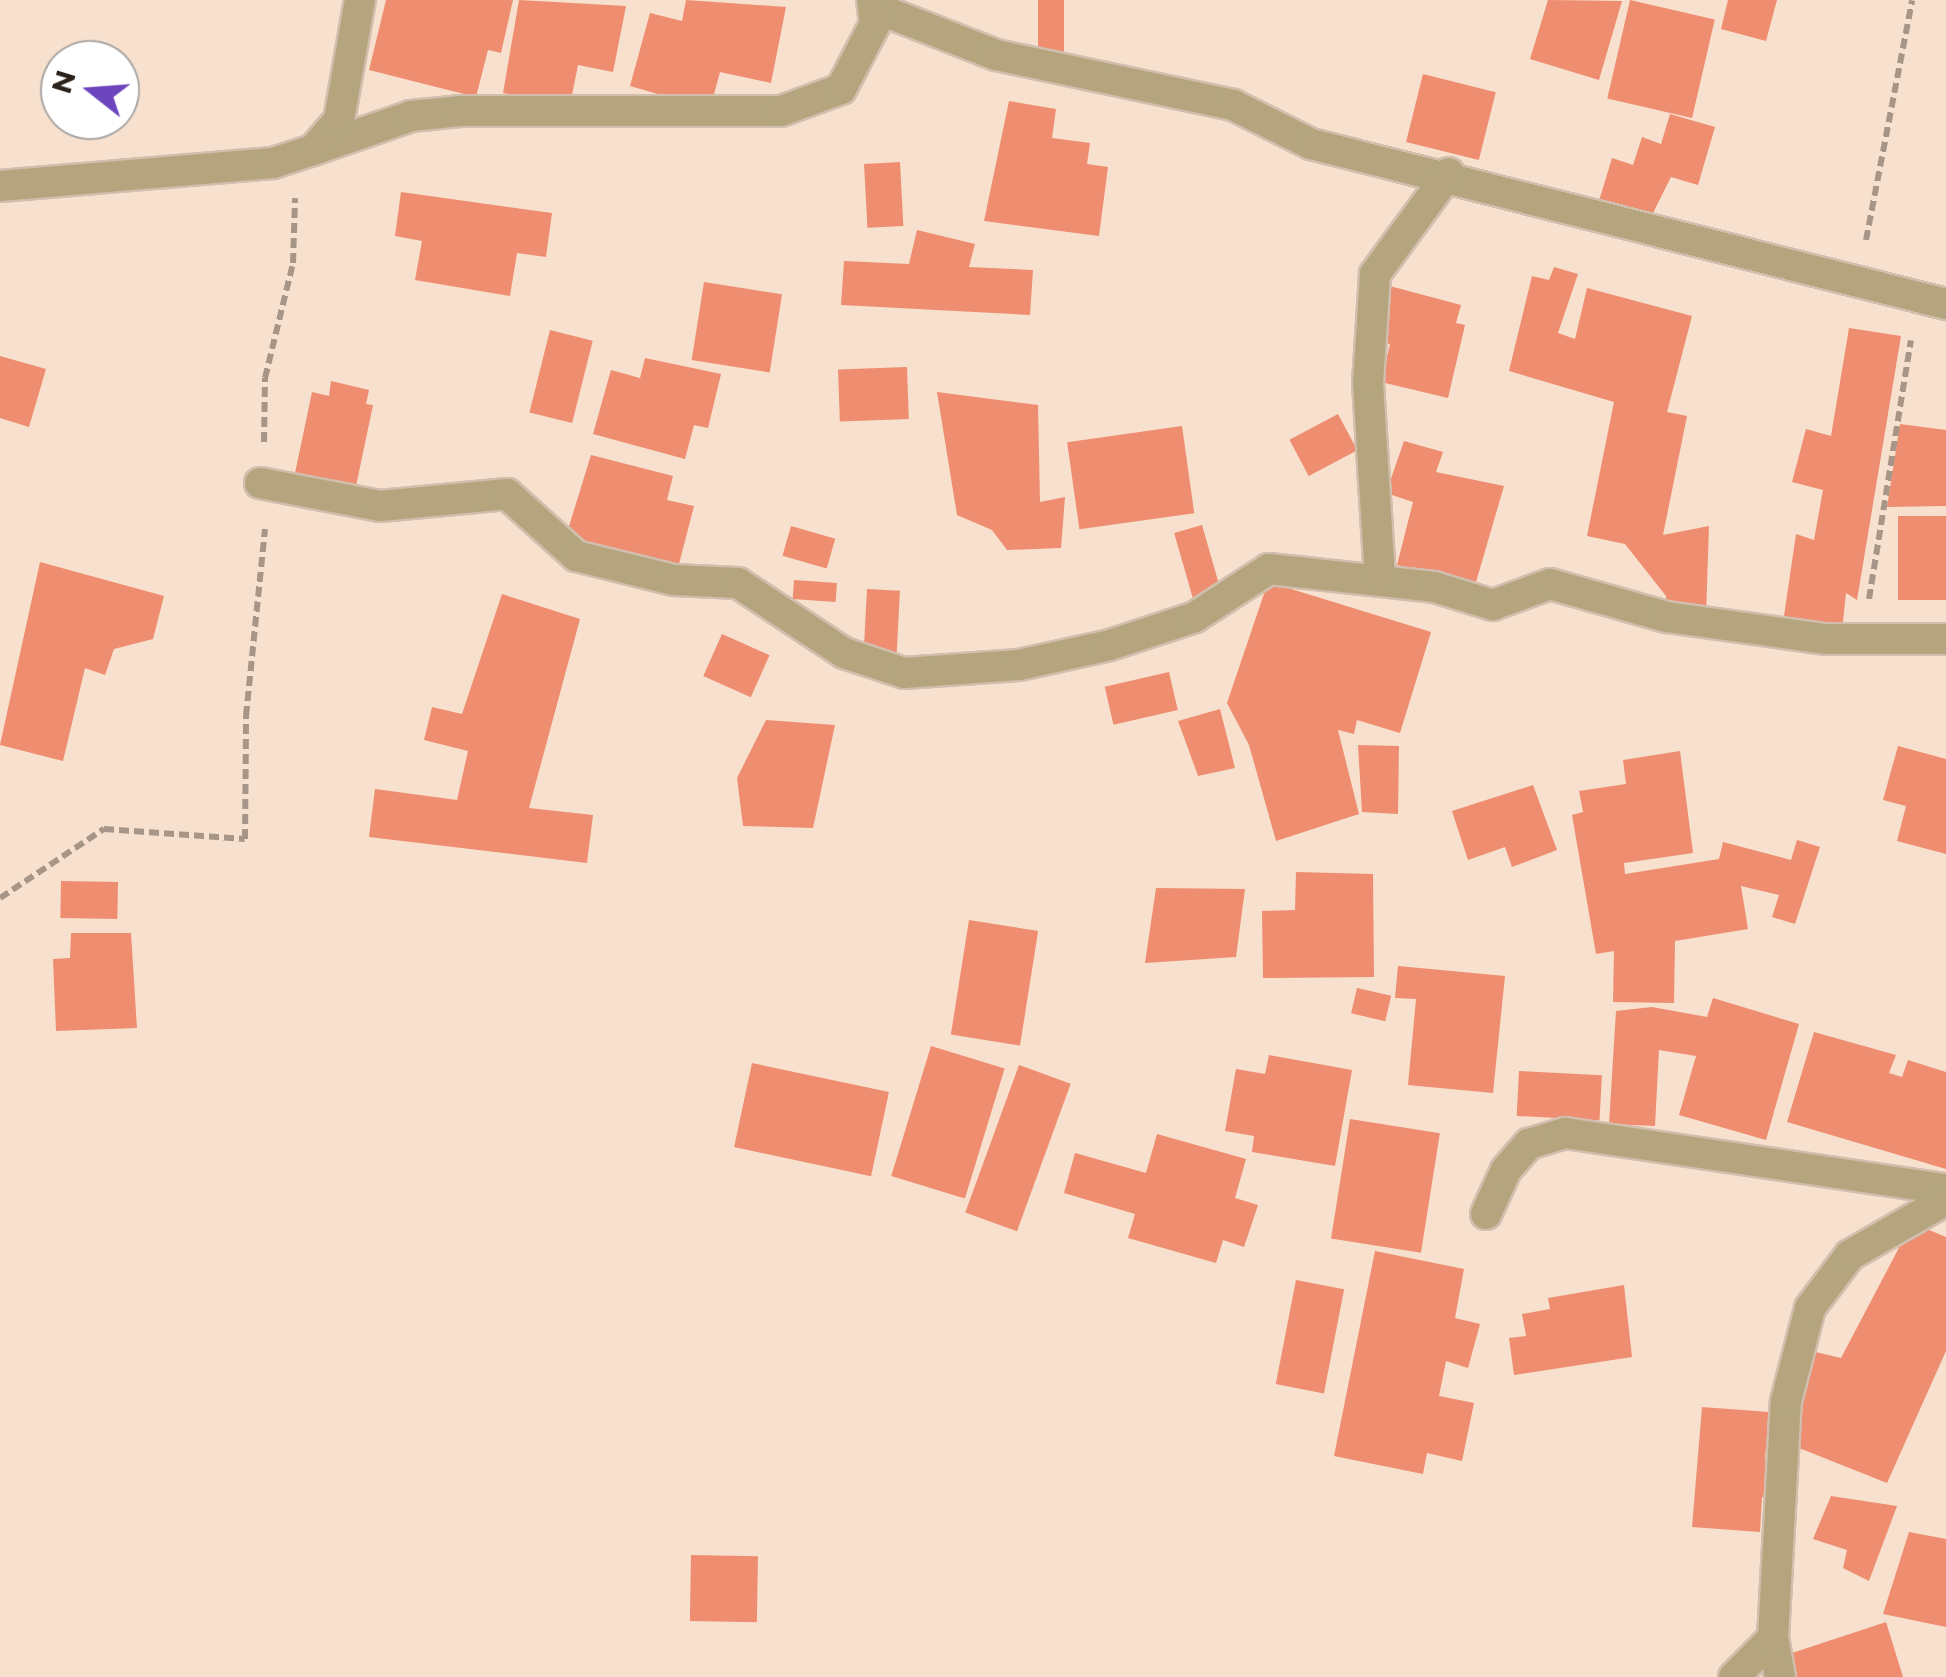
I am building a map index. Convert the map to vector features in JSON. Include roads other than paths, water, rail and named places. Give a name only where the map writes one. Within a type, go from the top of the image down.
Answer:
[{"type":"street","points":[[302,153],[339,120],[360,0]]},
{"type":"street","points":[[0,186],[302,153],[411,116],[460,112],[781,111],[841,89],[862,63],[874,4],[996,55],[1234,105],[1311,144],[1449,173],[1946,304]]},
{"type":"street","points":[[1380,579],[1368,384],[1374,274],[1449,173]]},
{"type":"street","points":[[260,483],[380,506],[507,494],[576,556],[674,580],[738,583],[844,653],[904,673],[967,672],[1110,645],[1195,616],[1269,569],[1380,579],[1492,604],[1550,584],[1667,618],[1824,638],[1946,639]]},
{"type":"street","points":[[1486,1214],[1506,1170],[1529,1144],[1566,1133],[1946,1189]]},
{"type":"street","points":[[1780,1677],[1773,1638],[1786,1401],[1810,1308],[1850,1256],[1946,1200]]},
{"type":"street","points":[[1734,1677],[1773,1638]]}]
